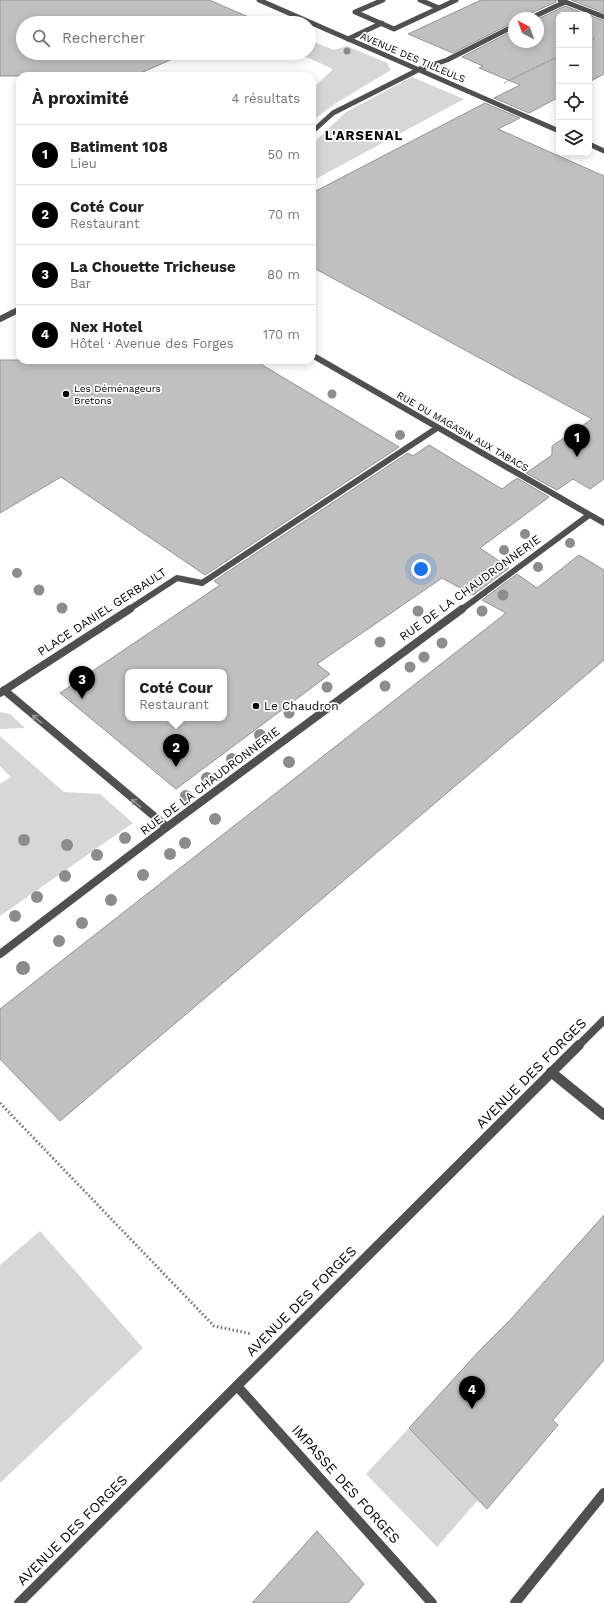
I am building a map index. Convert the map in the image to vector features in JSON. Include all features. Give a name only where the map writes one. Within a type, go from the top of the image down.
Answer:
[{"type":"street","name":"AVENUE DES TILLEULS","points":[[259,0],[296,16]]},
{"type":"street","points":[[383,0],[355,12],[394,29],[456,0]]},
{"type":"street","points":[[420,0],[439,8]]},
{"type":"street","points":[[542,12],[562,1],[604,17]]},
{"type":"street","points":[[348,39],[382,23]]},
{"type":"street","name":"AVENUE DES TILLEULS","points":[[316,25],[556,130]]},
{"type":"street","points":[[316,128],[333,113],[508,29]]},
{"type":"street","points":[[592,145],[604,151]]},
{"type":"street","points":[[0,319],[16,311]]},
{"type":"street","name":"RUE DU MAGASIN AUX TABACS","points":[[316,357],[604,523]]},
{"type":"street","name":"PLACE DANIEL GERBAULT","points":[[167,827],[2,691],[176,578],[202,583],[437,428]]},
{"type":"street","name":"RUE DE LA CHAUDRONNERIE","points":[[0,954],[167,827],[590,515]]},
{"type":"street","name":"AVENUE DES FORGES","points":[[19,1603],[604,1020]]},
{"type":"street","points":[[551,1072],[604,1115]]},
{"type":"street","name":"IMPASSE DES FORGES","points":[[237,1386],[432,1603]]},
{"type":"street","points":[[515,1603],[604,1494]]},
{"type":"path","points":[[479,95],[556,57]]},
{"type":"path","points":[[0,1103],[214,1326],[282,1341]]},
{"type":"shaded area","points":[[316,43],[334,50],[347,46],[387,63],[391,70],[336,103],[316,118],[316,85],[333,69],[313,60],[316,60]]},
{"type":"shaded area","points":[[412,77],[464,99],[316,179],[316,140],[346,112]]},
{"type":"shaded area","points":[[0,712],[10,714],[25,728],[0,729]]},
{"type":"shaded area","points":[[0,736],[64,792],[100,794],[133,823],[0,916],[0,784],[11,777],[0,766]]},
{"type":"shaded area","points":[[40,1231],[143,1348],[0,1483],[0,1265]]},
{"type":"shaded area","points":[[409,1428],[478,1500],[437,1547],[366,1474]]},
{"type":"building","points":[[0,0],[209,0],[246,16],[16,16],[16,60],[170,60],[143,72],[16,72],[16,76],[0,76]]},
{"type":"building","points":[[481,0],[556,0],[556,2],[534,12],[508,12],[508,25],[453,53],[408,34]]},
{"type":"building","points":[[571,0],[604,0],[604,13]]},
{"type":"building","points":[[565,6],[580,12],[556,12],[556,99],[529,113],[494,98],[520,85],[479,68],[483,66],[462,57],[508,33],[508,48],[544,48],[544,16]]},
{"type":"building","points":[[592,16],[604,21],[604,74],[592,80]]},
{"type":"building","points":[[485,103],[520,118],[498,129],[604,176],[604,479],[590,489],[573,479],[557,490],[526,473],[552,455],[552,446],[592,419],[316,269],[316,191]]},
{"type":"building","points":[[0,360],[16,360],[16,364],[261,364],[399,447],[205,575],[61,477],[0,513]]},
{"type":"building","points":[[429,445],[502,489],[517,478],[549,497],[480,548],[509,568],[473,595],[442,578],[317,664],[330,674],[176,789],[60,693],[220,585],[214,581],[408,453],[413,456]]},
{"type":"building","points":[[579,555],[604,570],[604,660],[60,1121],[0,1059],[0,1009],[506,613],[482,600],[517,574],[537,588]]},
{"type":"building","points":[[604,1215],[604,1360],[553,1420],[558,1425],[487,1509],[409,1428],[480,1350],[511,1319]]},
{"type":"building","points":[[317,1531],[364,1584],[348,1603],[252,1603]]},
{"type":"place","name":"Les Déménageurs Bretons","points":[[66,394]]},
{"type":"place","name":"Batiment 108","points":[[577,457]]},
{"type":"place","name":"La Chouette Tricheuse","points":[[82,699]]},
{"type":"place","name":"Le Chaudron","points":[[256,706]]},
{"type":"place","name":"Coté Cour","points":[[176,767]]},
{"type":"place","name":"Nex Hotel","points":[[472,1409]]},
{"type":"district","name":"L'ARSENAL","points":[[364,135]]}]
